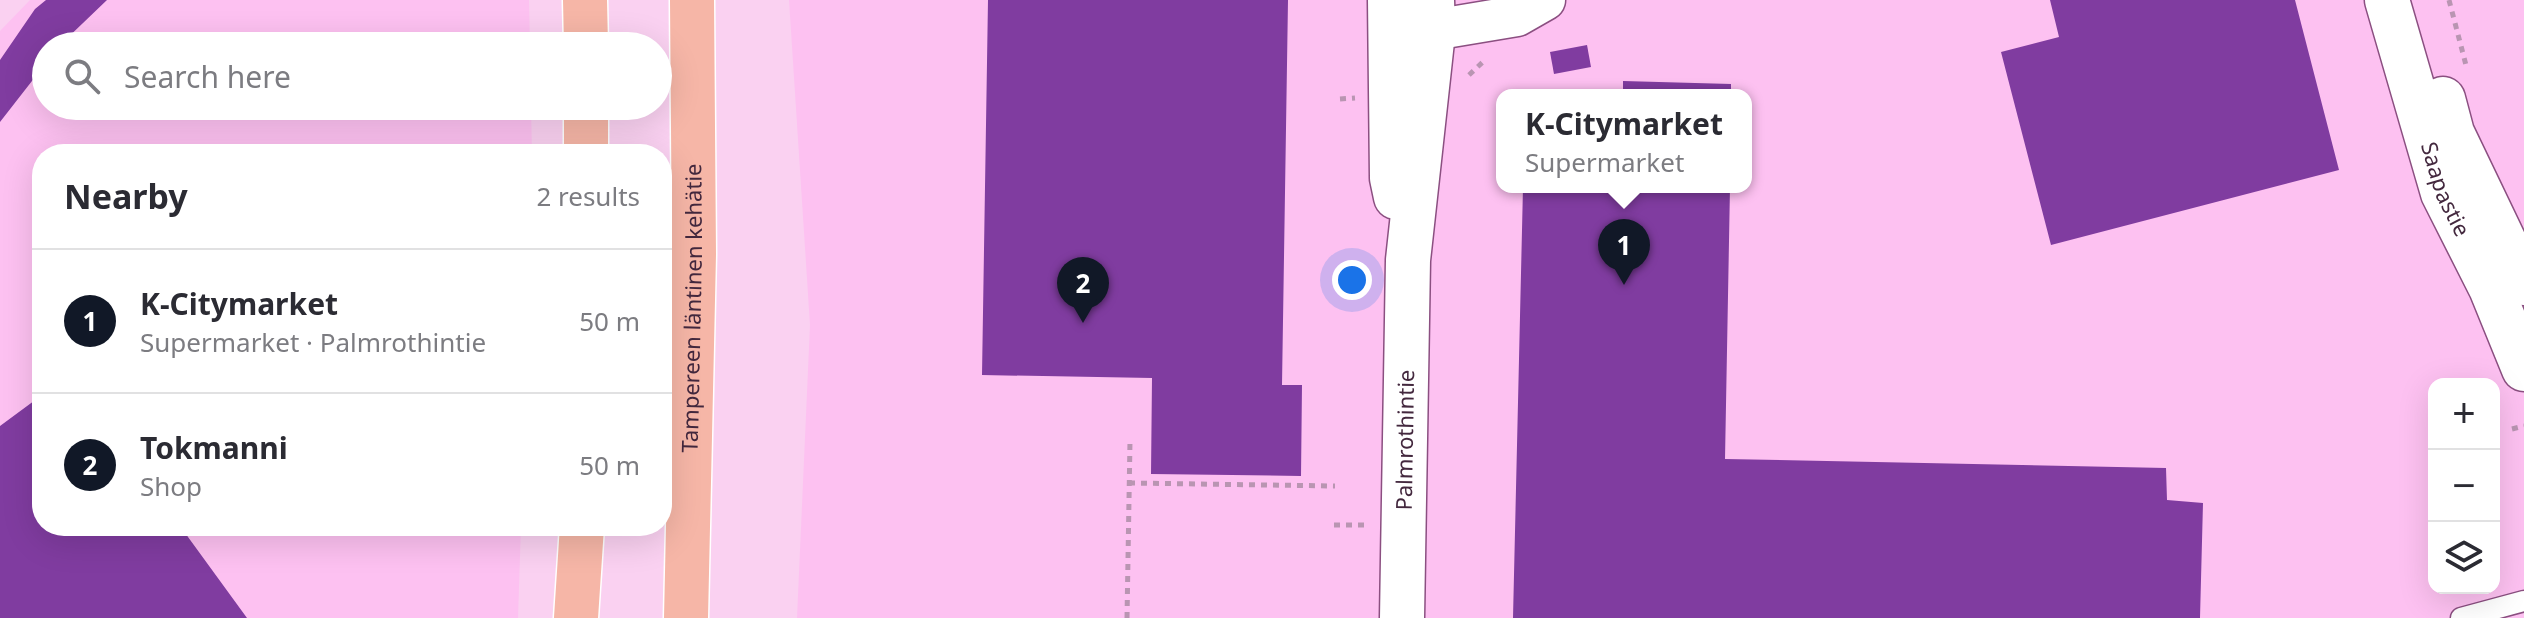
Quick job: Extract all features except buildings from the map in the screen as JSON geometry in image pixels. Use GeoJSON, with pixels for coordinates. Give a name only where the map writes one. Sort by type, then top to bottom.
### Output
{"type":"FeatureCollection","features":[{"type":"Feature","properties":{"kind":"highway"},"geometry":{"type":"LineString","coordinates":[[585,0],[586,32]]}},
{"type":"Feature","properties":{"kind":"highway","name":"Tampereen läntinen kehätie"},"geometry":{"type":"LineString","coordinates":[[686,618],[694,254],[692,0]]}},
{"type":"Feature","properties":{"kind":"highway"},"geometry":{"type":"LineString","coordinates":[[586,120],[586,144]]}},
{"type":"Feature","properties":{"kind":"highway"},"geometry":{"type":"LineString","coordinates":[[576,618],[581,536]]}},
{"type":"Feature","properties":{"kind":"main road","name":"Saapastie"},"geometry":{"type":"LineString","coordinates":[[2387,0],[2443,193],[2491,288],[2524,369]]}},
{"type":"Feature","properties":{"kind":"main road","name":"Saapastie"},"geometry":{"type":"LineString","coordinates":[[2417,0],[2452,133],[2524,283]]}},
{"type":"Feature","properties":{"kind":"main road","name":"Palmrothintie"},"geometry":{"type":"LineString","coordinates":[[1402,618],[1408,260],[1392,178],[1411,17]]}},
{"type":"Feature","properties":{"kind":"street"},"geometry":{"type":"LineString","coordinates":[[1411,17],[1531,8]]}},
{"type":"Feature","properties":{"kind":"lane"},"geometry":{"type":"LineString","coordinates":[[2461,618],[2524,601]]}},
{"type":"Feature","properties":{"kind":"path"},"geometry":{"type":"LineString","coordinates":[[1462,85],[1480,63],[1519,41],[1531,8]]}},
{"type":"Feature","properties":{"kind":"path"},"geometry":{"type":"LineString","coordinates":[[2512,429],[2524,426]]}},
{"type":"Feature","properties":{"kind":"path"},"geometry":{"type":"LineString","coordinates":[[1127,618],[1130,441]]}},
{"type":"Feature","properties":{"kind":"path"},"geometry":{"type":"LineString","coordinates":[[1129,483],[1335,486]]}},
{"type":"Feature","properties":{"kind":"shaded area"},"geometry":{"type":"Polygon","coordinates":[[[30,0],[529,0],[530,32],[32,32],[32,120],[531,120],[532,144],[32,144],[32,536],[521,536],[518,618],[0,618],[0,31],[30,0]]]}},
{"type":"Feature","properties":{"kind":"shaded area"},"geometry":{"type":"Polygon","coordinates":[[[789,0],[2524,0],[2524,618],[797,618],[810,325],[789,0]]]}},
{"type":"Feature","properties":{"kind":"place","name":"K-Citymarket"},"geometry":{"type":"Point","coordinates":[1624,285]}},
{"type":"Feature","properties":{"kind":"place","name":"Tokmanni"},"geometry":{"type":"Point","coordinates":[1083,323]}}]}
